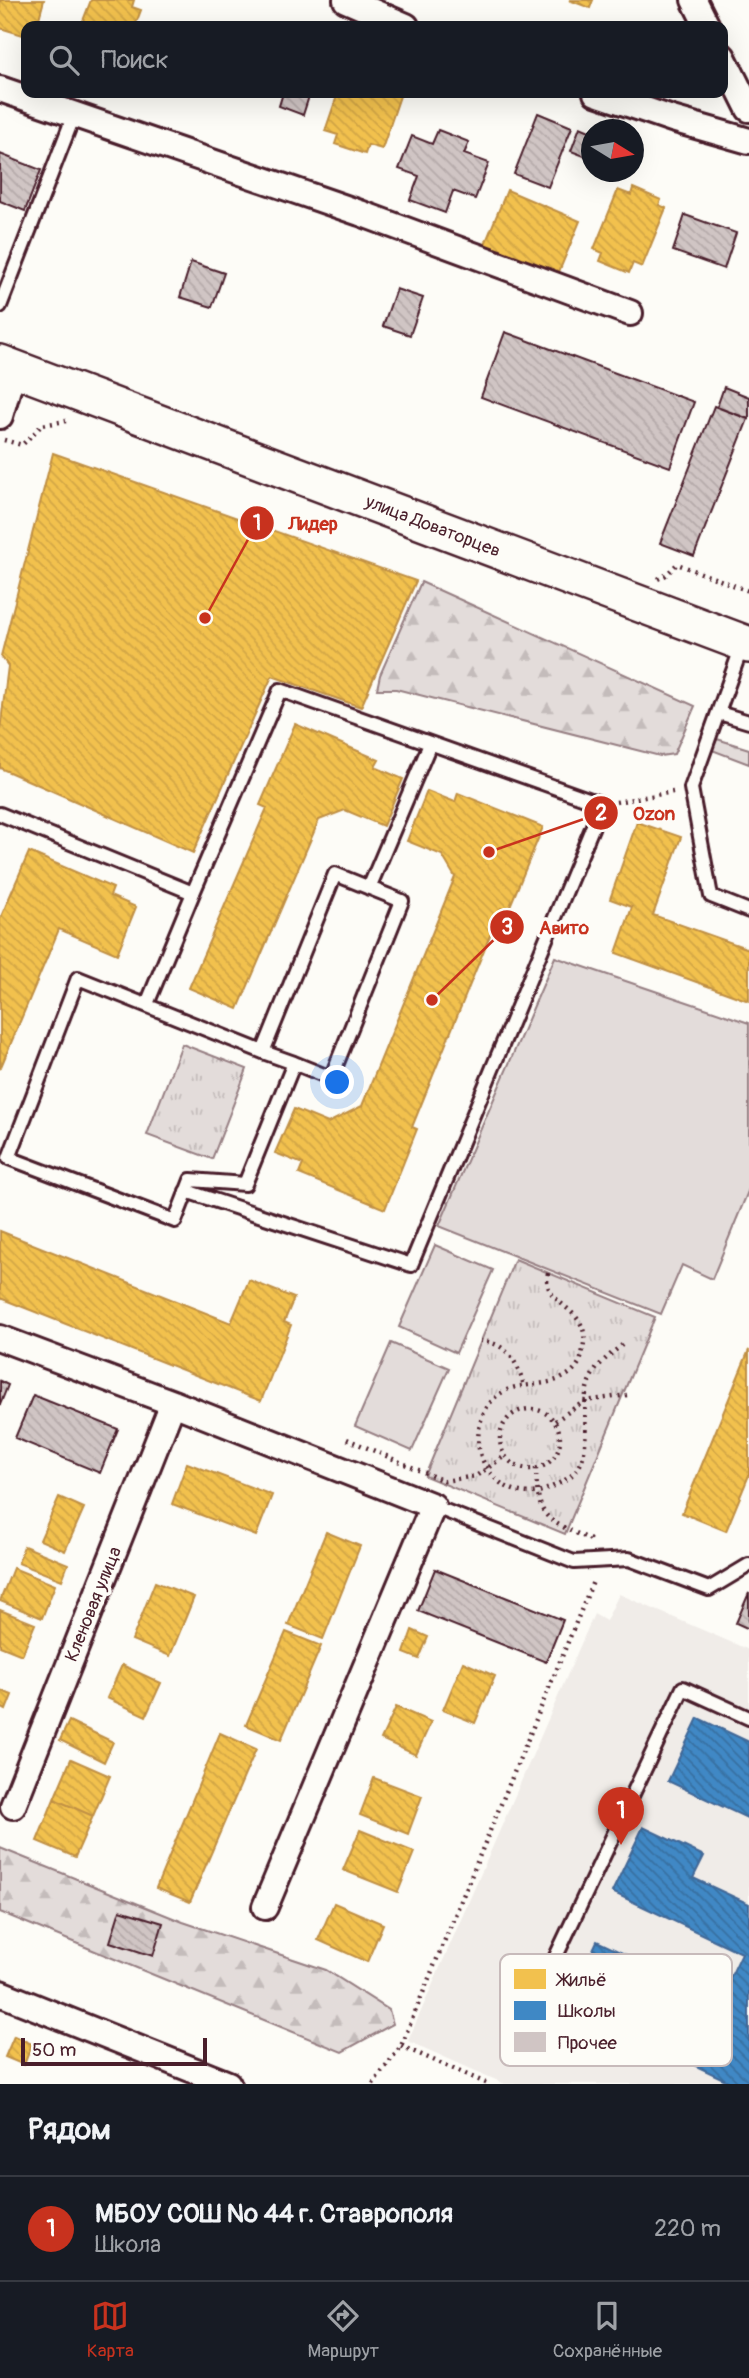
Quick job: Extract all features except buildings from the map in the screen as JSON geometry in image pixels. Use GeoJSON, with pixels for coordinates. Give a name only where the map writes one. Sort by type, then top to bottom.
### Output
{"type":"FeatureCollection","features":[{"type":"Feature","properties":{"kind":"main road","name":"улица Доваторцев"},"geometry":{"type":"LineString","coordinates":[[7,366],[746,644]]}},
{"type":"Feature","properties":{"kind":"street"},"geometry":{"type":"LineString","coordinates":[[346,0],[394,21]]}},
{"type":"Feature","properties":{"kind":"street"},"geometry":{"type":"LineString","coordinates":[[694,0],[704,21]]}},
{"type":"Feature","properties":{"kind":"street"},"geometry":{"type":"LineString","coordinates":[[728,67],[749,109]]}},
{"type":"Feature","properties":{"kind":"street"},"geometry":{"type":"LineString","coordinates":[[0,89],[21,96]]}},
{"type":"Feature","properties":{"kind":"street"},"geometry":{"type":"LineString","coordinates":[[26,98],[360,213],[630,313]]}},
{"type":"Feature","properties":{"kind":"street"},"geometry":{"type":"LineString","coordinates":[[611,98],[749,141]]}},
{"type":"Feature","properties":{"kind":"street"},"geometry":{"type":"LineString","coordinates":[[0,416],[7,366]]}},
{"type":"Feature","properties":{"kind":"street"},"geometry":{"type":"LineString","coordinates":[[0,1338],[433,1506],[265,1907]]}},
{"type":"Feature","properties":{"kind":"street","name":"Кленовая улица"},"geometry":{"type":"LineString","coordinates":[[13,1806],[173,1403]]}},
{"type":"Feature","properties":{"kind":"street"},"geometry":{"type":"LineString","coordinates":[[0,1993],[179,2075],[228,2084]]}},
{"type":"Feature","properties":{"kind":"lane"},"geometry":{"type":"LineString","coordinates":[[0,306],[74,115]]}},
{"type":"Feature","properties":{"kind":"lane"},"geometry":{"type":"LineString","coordinates":[[746,644],[691,788],[712,896],[749,911]]}},
{"type":"Feature","properties":{"kind":"lane"},"geometry":{"type":"LineString","coordinates":[[147,1004],[280,690],[601,804],[411,1265],[186,1191]]}},
{"type":"Feature","properties":{"kind":"lane"},"geometry":{"type":"LineString","coordinates":[[719,713],[749,722]]}},
{"type":"Feature","properties":{"kind":"lane"},"geometry":{"type":"LineString","coordinates":[[369,888],[430,744]]}},
{"type":"Feature","properties":{"kind":"lane"},"geometry":{"type":"LineString","coordinates":[[0,814],[193,893]]}},
{"type":"Feature","properties":{"kind":"lane"},"geometry":{"type":"LineString","coordinates":[[263,1052],[335,874],[402,901],[331,1078],[294,1063],[263,1052],[147,1004],[78,978],[9,1158],[175,1222],[191,1180],[245,1184],[294,1063]]}},
{"type":"Feature","properties":{"kind":"lane"},"geometry":{"type":"LineString","coordinates":[[433,1506],[574,1562],[629,1559],[709,1589],[749,1565]]}},
{"type":"Feature","properties":{"kind":"lane"},"geometry":{"type":"LineString","coordinates":[[557,1954],[683,1688],[749,1718]]}},
{"type":"Feature","properties":{"kind":"path"},"geometry":{"type":"LineString","coordinates":[[601,804],[691,788]]}},
{"type":"Feature","properties":{"kind":"path"},"geometry":{"type":"LineString","coordinates":[[548,1273],[548,1290],[580,1319],[585,1337],[579,1364],[565,1376],[553,1381],[513,1387],[485,1408],[477,1436],[481,1457],[487,1468],[510,1490],[537,1494],[573,1475],[579,1467],[584,1447],[588,1384],[601,1363],[622,1345]]}},
{"type":"Feature","properties":{"kind":"path"},"geometry":{"type":"LineString","coordinates":[[481,1341],[491,1341],[512,1355],[519,1367],[524,1386]]}},
{"type":"Feature","properties":{"kind":"path"},"geometry":{"type":"LineString","coordinates":[[555,1421],[585,1401],[627,1395]]}},
{"type":"Feature","properties":{"kind":"path"},"geometry":{"type":"LineString","coordinates":[[528,1408],[538,1409],[555,1421],[560,1441],[551,1460],[536,1468],[522,1468],[505,1456],[500,1436],[509,1417],[528,1408]]}},
{"type":"Feature","properties":{"kind":"path"},"geometry":{"type":"LineString","coordinates":[[348,1439],[444,1481],[476,1476],[505,1456]]}},
{"type":"Feature","properties":{"kind":"path"},"geometry":{"type":"LineString","coordinates":[[373,2084],[401,2046],[602,1560],[589,1539],[548,1520],[537,1494],[536,1468]]}},
{"type":"Feature","properties":{"kind":"path"},"geometry":{"type":"LineString","coordinates":[[401,2046],[488,2084]]}},
{"type":"Feature","properties":{"kind":"shaded area"},"geometry":{"type":"Polygon","coordinates":[[[619,1594],[749,1650],[749,2084],[505,2084],[408,2041],[594,1614],[606,1621],[619,1594]]]}},
{"type":"Feature","properties":{"kind":"green space"},"geometry":{"type":"Polygon","coordinates":[[[421,582],[695,706],[674,754],[660,756],[396,689],[377,689],[380,675],[421,582]]]}},
{"type":"Feature","properties":{"kind":"green space"},"geometry":{"type":"Polygon","coordinates":[[[717,739],[749,749],[749,764],[712,750],[717,739]]]}},
{"type":"Feature","properties":{"kind":"green space"},"geometry":{"type":"Polygon","coordinates":[[[555,957],[749,1023],[749,1189],[712,1279],[682,1265],[661,1314],[439,1226],[555,957]]]}},
{"type":"Feature","properties":{"kind":"green space"},"geometry":{"type":"Polygon","coordinates":[[[182,1044],[247,1069],[212,1159],[147,1135],[182,1044]]]}},
{"type":"Feature","properties":{"kind":"green space"},"geometry":{"type":"Polygon","coordinates":[[[435,1245],[493,1270],[456,1353],[399,1327],[435,1245]]]}},
{"type":"Feature","properties":{"kind":"green space"},"geometry":{"type":"Polygon","coordinates":[[[515,1259],[655,1317],[565,1534],[425,1476],[515,1259]]]}},
{"type":"Feature","properties":{"kind":"green space"},"geometry":{"type":"Polygon","coordinates":[[[391,1343],[449,1368],[412,1451],[355,1426],[391,1343]]]}},
{"type":"Feature","properties":{"kind":"green space"},"geometry":{"type":"Polygon","coordinates":[[[0,1848],[183,1922],[326,1970],[389,2010],[393,2024],[342,2052],[0,1912],[0,1848]]]}},
{"type":"Feature","properties":{"kind":"place","name":"Лидер"},"geometry":{"type":"Point","coordinates":[205,618]}},
{"type":"Feature","properties":{"kind":"place","name":"Ozon"},"geometry":{"type":"Point","coordinates":[489,852]}},
{"type":"Feature","properties":{"kind":"place","name":"Авито"},"geometry":{"type":"Point","coordinates":[432,1000]}},
{"type":"Feature","properties":{"kind":"place","name":"МБОУ СОШ № 44 г. Ставрополя"},"geometry":{"type":"Point","coordinates":[621,1845]}}]}
